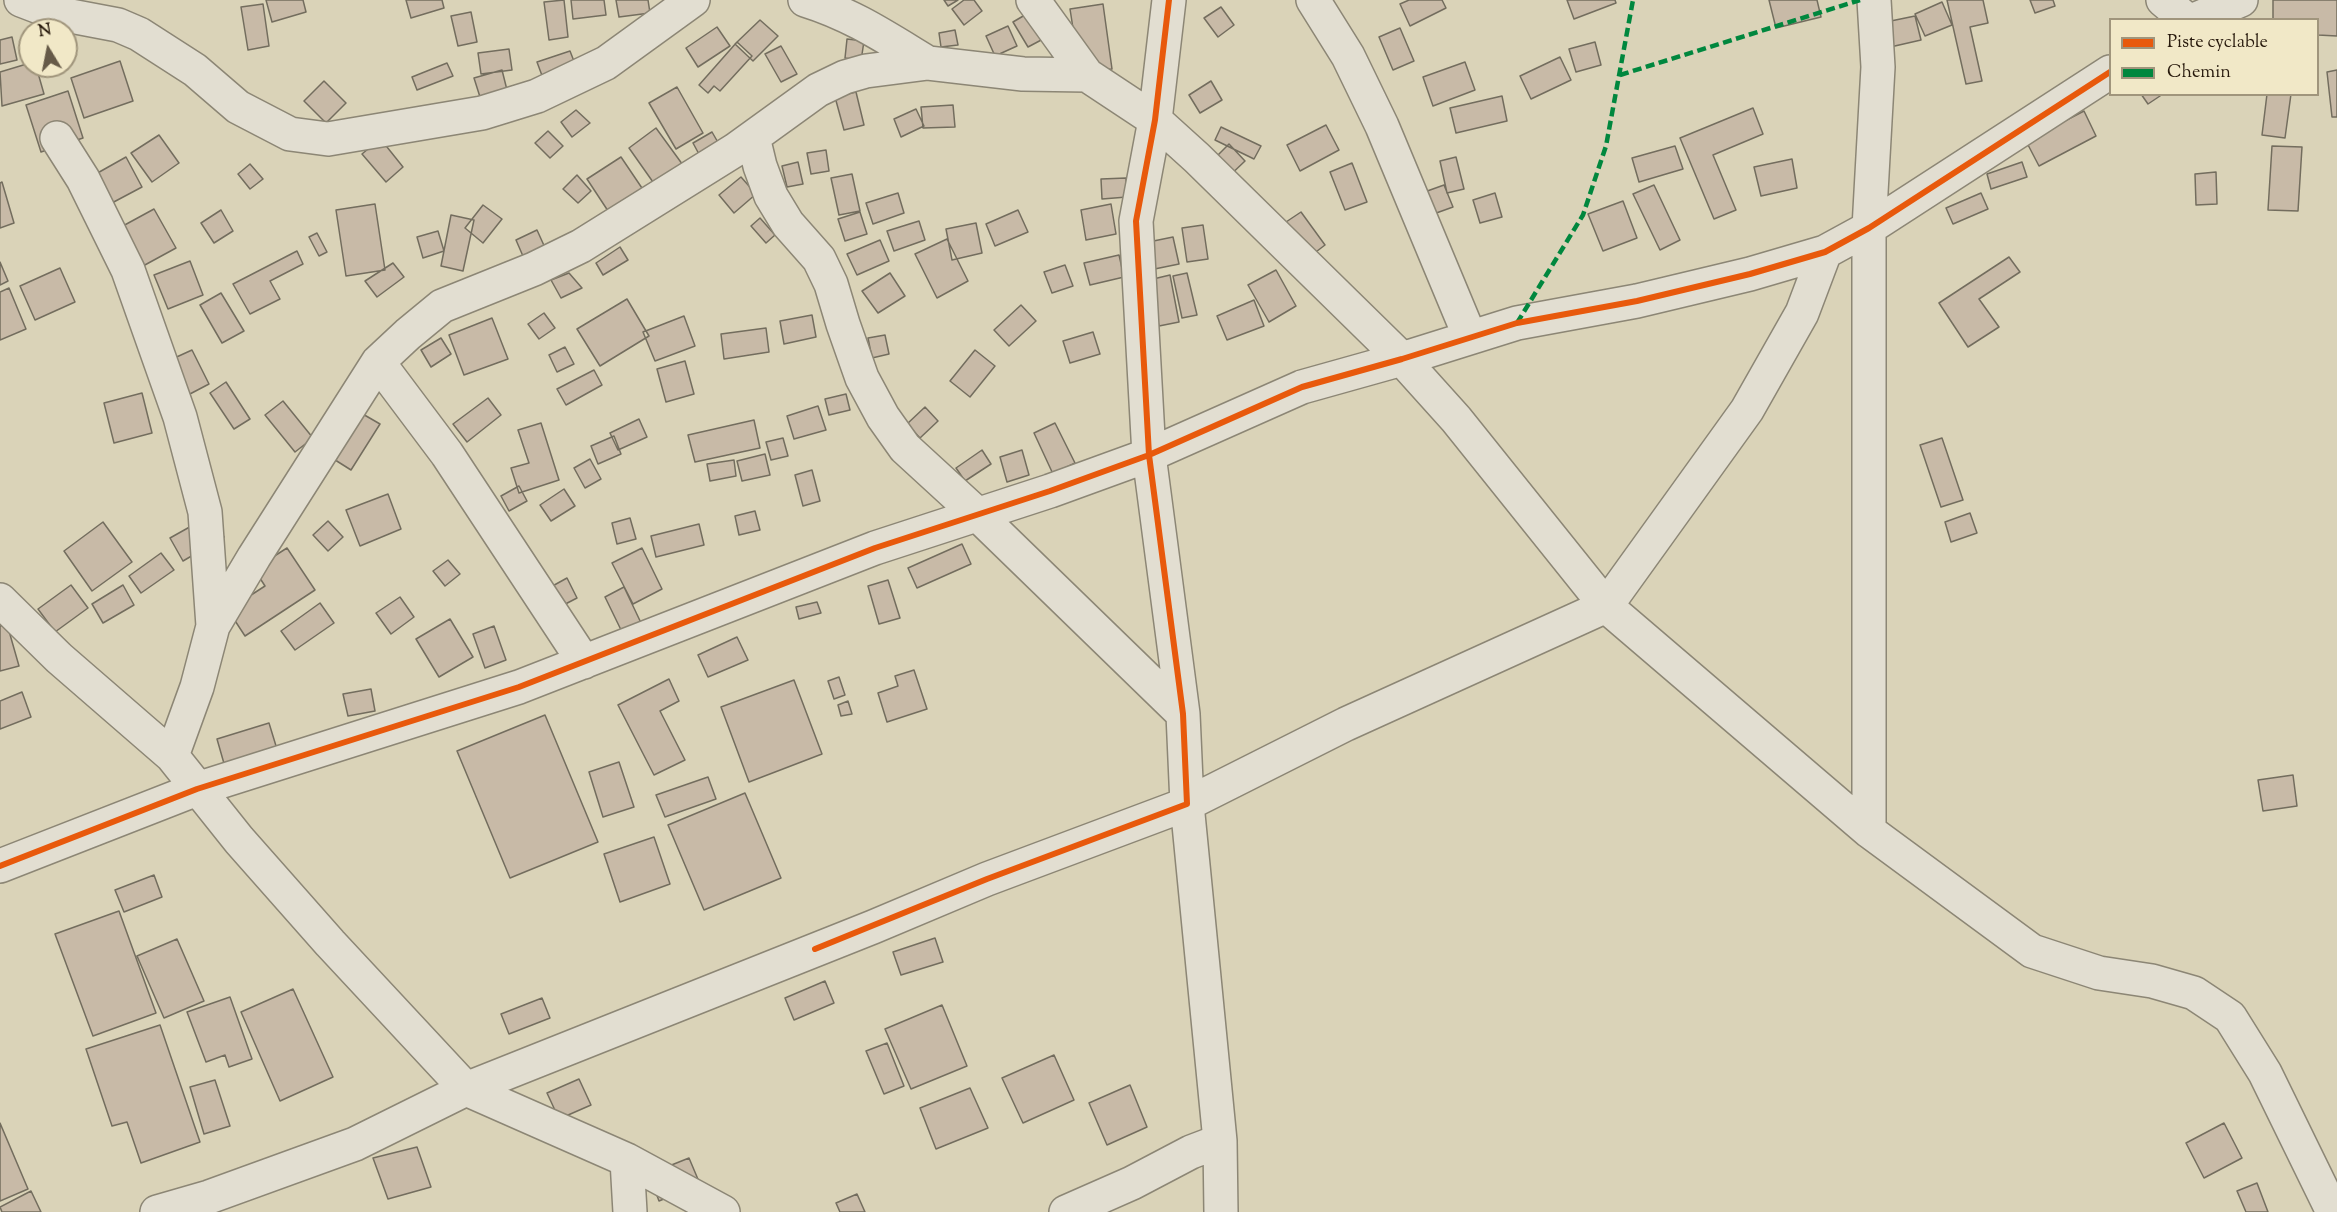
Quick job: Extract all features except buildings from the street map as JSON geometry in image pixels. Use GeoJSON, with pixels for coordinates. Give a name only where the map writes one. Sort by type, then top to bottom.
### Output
{"type":"FeatureCollection","features":[{"type":"Feature","properties":{"kind":"street"},"geometry":{"type":"LineString","coordinates":[[21,0],[55,13],[118,25],[138,34],[195,70],[238,107],[290,134],[328,139],[482,113],[537,96],[606,63],[693,0]]}},
{"type":"Feature","properties":{"kind":"street"},"geometry":{"type":"LineString","coordinates":[[805,0],[836,9],[928,63]]}},
{"type":"Feature","properties":{"kind":"street"},"geometry":{"type":"LineString","coordinates":[[1033,0],[1087,75],[1155,120],[1197,158],[1402,359],[1456,419],[1606,606],[1869,831],[2032,951],[2099,973],[2152,981],[2194,993],[2230,1017],[2265,1073],[2333,1212]]}},
{"type":"Feature","properties":{"kind":"street"},"geometry":{"type":"LineString","coordinates":[[1169,0],[1155,120],[1136,221],[1149,455],[1183,714],[1187,804],[1220,1141],[1221,1212]]}},
{"type":"Feature","properties":{"kind":"street"},"geometry":{"type":"LineString","coordinates":[[1312,0],[1348,56],[1382,126],[1470,337]]}},
{"type":"Feature","properties":{"kind":"street"},"geometry":{"type":"LineString","coordinates":[[1869,831],[1869,228],[1878,67],[1874,0]]}},
{"type":"Feature","properties":{"kind":"street"},"geometry":{"type":"LineString","coordinates":[[2163,0],[2185,18]]}},
{"type":"Feature","properties":{"kind":"street"},"geometry":{"type":"LineString","coordinates":[[2199,18],[2241,0]]}},
{"type":"Feature","properties":{"kind":"street"},"geometry":{"type":"LineString","coordinates":[[171,756],[197,687],[213,626],[378,362],[442,306],[534,269],[581,246],[753,137],[818,90],[845,76],[928,63],[1023,74],[1087,75]]}},
{"type":"Feature","properties":{"kind":"street"},"geometry":{"type":"LineString","coordinates":[[0,866],[197,789],[519,687],[875,548],[1149,455],[1302,387],[1402,359],[1517,322],[1637,301],[1750,274],[1825,252],[1869,228],[2109,73]]}},
{"type":"Feature","properties":{"kind":"street"},"geometry":{"type":"LineString","coordinates":[[753,137],[771,196],[788,224],[819,259],[831,284],[862,378],[883,417],[905,448],[977,514],[1183,714]]}},
{"type":"Feature","properties":{"kind":"street"},"geometry":{"type":"LineString","coordinates":[[57,138],[83,179],[128,270],[180,417],[205,512],[213,626]]}},
{"type":"Feature","properties":{"kind":"street"},"geometry":{"type":"LineString","coordinates":[[157,1212],[209,1197],[355,1144],[466,1089],[873,927],[987,879],[1187,804],[1346,724],[1606,606],[1747,410],[1802,313],[1825,252]]}},
{"type":"Feature","properties":{"kind":"street"},"geometry":{"type":"LineString","coordinates":[[378,362],[447,454],[584,662]]}},
{"type":"Feature","properties":{"kind":"street"},"geometry":{"type":"LineString","coordinates":[[0,600],[59,658],[171,756],[239,840],[330,943],[466,1089],[627,1160],[723,1212]]}},
{"type":"Feature","properties":{"kind":"street"},"geometry":{"type":"LineString","coordinates":[[1066,1212],[1132,1183],[1191,1152],[1220,1141]]}},
{"type":"Feature","properties":{"kind":"street"},"geometry":{"type":"LineString","coordinates":[[627,1160],[630,1212]]}},
{"type":"Feature","properties":{"kind":"marked path"},"geometry":{"type":"LineString","coordinates":[[1517,323],[1583,215],[1606,146],[1633,0]]}},
{"type":"Feature","properties":{"kind":"marked path"},"geometry":{"type":"LineString","coordinates":[[1620,75],[1860,0]]}},
{"type":"Feature","properties":{"kind":"cycle path"},"geometry":{"type":"LineString","coordinates":[[815,949],[987,879],[1187,804],[1183,714],[1149,455],[1136,221],[1155,120],[1169,0]]}},
{"type":"Feature","properties":{"kind":"cycle path"},"geometry":{"type":"LineString","coordinates":[[0,866],[197,789],[519,687],[875,548],[1050,491],[1149,455],[1302,387],[1517,323],[1637,301],[1750,274],[1825,252],[1869,228],[2109,73]]}}]}
